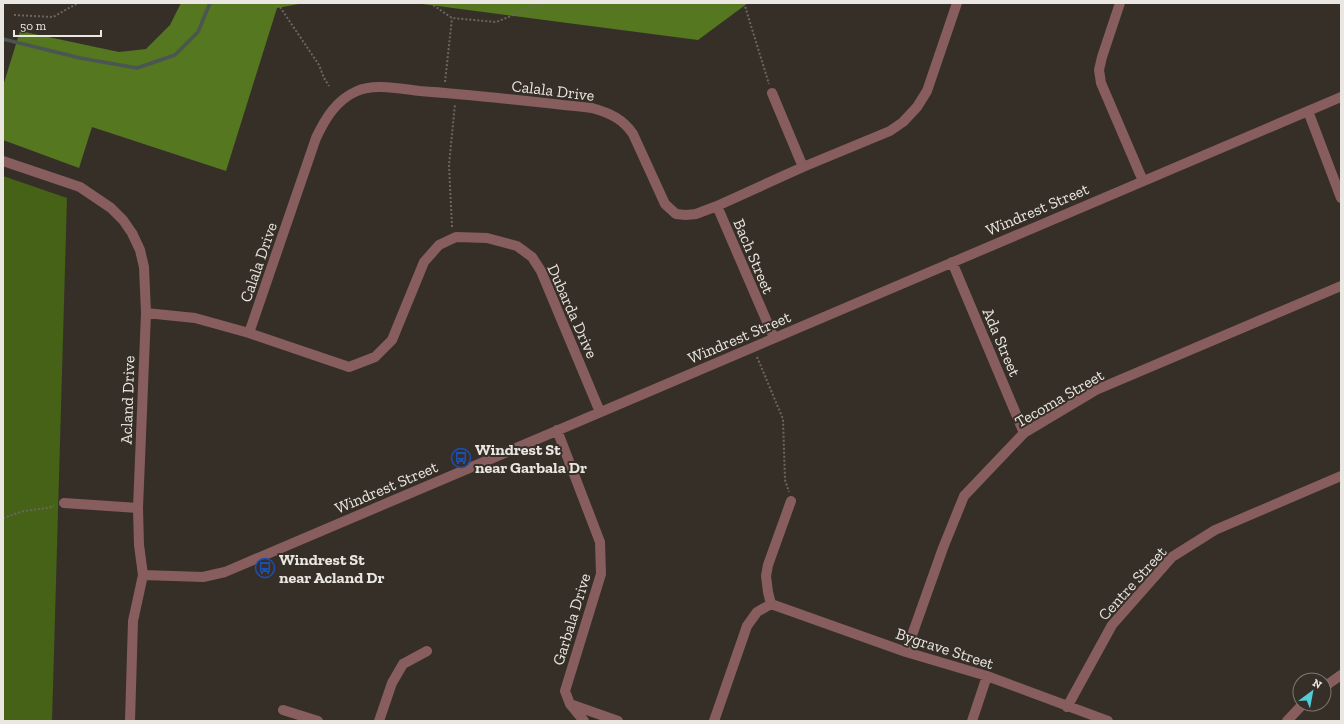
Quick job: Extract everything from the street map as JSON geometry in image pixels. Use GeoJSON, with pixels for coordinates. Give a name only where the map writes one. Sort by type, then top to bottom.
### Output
{"type":"FeatureCollection","features":[{"type":"Feature","properties":{"kind":"street","name":"Calala Drive"},"geometry":{"type":"LineString","coordinates":[[249,333],[316,138],[326,117],[341,101],[357,90],[373,87],[456,94],[592,108],[605,112],[618,118],[627,125],[633,134],[665,204],[676,214],[696,214],[890,131],[904,122],[917,108],[928,90],[957,3]]}},
{"type":"Feature","properties":{"kind":"street"},"geometry":{"type":"LineString","coordinates":[[1120,3],[1102,56],[1099,70],[1101,83],[1143,181]]}},
{"type":"Feature","properties":{"kind":"street"},"geometry":{"type":"LineString","coordinates":[[772,93],[803,167]]}},
{"type":"Feature","properties":{"kind":"street","name":"Windrest Street"},"geometry":{"type":"LineString","coordinates":[[143,575],[203,577],[225,572],[1341,97]]}},
{"type":"Feature","properties":{"kind":"street"},"geometry":{"type":"LineString","coordinates":[[1308,111],[1341,198]]}},
{"type":"Feature","properties":{"kind":"street","name":"Acland Drive"},"geometry":{"type":"LineString","coordinates":[[3,161],[80,187],[111,208],[123,220],[132,233],[140,250],[144,267],[146,312],[138,508],[139,545],[143,575],[133,621],[130,721]]}},
{"type":"Feature","properties":{"kind":"street","name":"Bach Street"},"geometry":{"type":"LineString","coordinates":[[717,206],[774,338]]}},
{"type":"Feature","properties":{"kind":"street","name":"Dubarda Drive"},"geometry":{"type":"LineString","coordinates":[[146,312],[195,318],[249,333],[349,367],[375,357],[392,340],[424,262],[439,245],[456,238],[487,238],[517,246],[532,257],[541,272],[600,412]]}},
{"type":"Feature","properties":{"kind":"street","name":"Ada Street"},"geometry":{"type":"LineString","coordinates":[[952,262],[1024,433]]}},
{"type":"Feature","properties":{"kind":"street","name":"Tecoma Street"},"geometry":{"type":"LineString","coordinates":[[906,652],[943,548],[964,496],[1024,433],[1096,390],[1341,286]]}},
{"type":"Feature","properties":{"kind":"street","name":"Garbala Drive"},"geometry":{"type":"LineString","coordinates":[[557,430],[600,542],[601,574],[565,691],[570,704],[584,721]]}},
{"type":"Feature","properties":{"kind":"street","name":"Centre Street"},"geometry":{"type":"LineString","coordinates":[[1067,707],[1112,625],[1172,557],[1214,530],[1341,476]]}},
{"type":"Feature","properties":{"kind":"street"},"geometry":{"type":"LineString","coordinates":[[714,721],[747,626],[756,612],[772,604],[766,576],[768,565],[791,501]]}},
{"type":"Feature","properties":{"kind":"street"},"geometry":{"type":"LineString","coordinates":[[64,503],[138,508]]}},
{"type":"Feature","properties":{"kind":"street","name":"Bygrave Street"},"geometry":{"type":"LineString","coordinates":[[772,604],[906,652],[987,676],[1108,721]]}},
{"type":"Feature","properties":{"kind":"street"},"geometry":{"type":"LineString","coordinates":[[380,721],[392,683],[403,664],[427,651]]}},
{"type":"Feature","properties":{"kind":"street"},"geometry":{"type":"LineString","coordinates":[[1332,681],[1341,675]]}},
{"type":"Feature","properties":{"kind":"street"},"geometry":{"type":"LineString","coordinates":[[972,721],[987,676]]}},
{"type":"Feature","properties":{"kind":"street"},"geometry":{"type":"LineString","coordinates":[[570,704],[618,721]]}},
{"type":"Feature","properties":{"kind":"street"},"geometry":{"type":"LineString","coordinates":[[283,710],[318,721]]}},
{"type":"Feature","properties":{"kind":"street"},"geometry":{"type":"LineString","coordinates":[[1287,721],[1295,712]]}},
{"type":"Feature","properties":{"kind":"path"},"geometry":{"type":"LineString","coordinates":[[14,15],[53,17],[78,3]]}},
{"type":"Feature","properties":{"kind":"path"},"geometry":{"type":"LineString","coordinates":[[430,3],[452,18],[496,22],[543,3]]}},
{"type":"Feature","properties":{"kind":"path"},"geometry":{"type":"LineString","coordinates":[[744,3],[772,93]]}},
{"type":"Feature","properties":{"kind":"path"},"geometry":{"type":"LineString","coordinates":[[280,7],[329,86]]}},
{"type":"Feature","properties":{"kind":"path"},"geometry":{"type":"LineString","coordinates":[[452,18],[444,83],[456,84],[449,165],[452,228]]}},
{"type":"Feature","properties":{"kind":"path"},"geometry":{"type":"LineString","coordinates":[[757,357],[783,419],[785,480],[791,501]]}},
{"type":"Feature","properties":{"kind":"path"},"geometry":{"type":"LineString","coordinates":[[3,518],[24,511],[48,508],[64,503]]}},
{"type":"Feature","properties":{"kind":"green space"},"geometry":{"type":"Polygon","coordinates":[[[181,3],[304,3],[277,8],[226,171],[92,127],[79,168],[3,140],[3,86],[20,31],[119,52],[146,49],[170,25],[181,3]]]}},
{"type":"Feature","properties":{"kind":"green space"},"geometry":{"type":"Polygon","coordinates":[[[415,3],[748,3],[698,40],[415,3]]]}},
{"type":"Feature","properties":{"kind":"green space"},"geometry":{"type":"Polygon","coordinates":[[[3,176],[67,198],[52,721],[3,721],[3,176]]]}},
{"type":"Feature","properties":{"kind":"waterway"},"geometry":{"type":"LineString","coordinates":[[3,39],[80,58],[137,68],[175,55],[198,32],[210,3]]}},
{"type":"Feature","properties":{"kind":"place","name":"Windrest St near Garbala Dr"},"geometry":{"type":"Point","coordinates":[461,458]}},
{"type":"Feature","properties":{"kind":"place","name":"Windrest St near Acland Dr"},"geometry":{"type":"Point","coordinates":[265,568]}}]}
